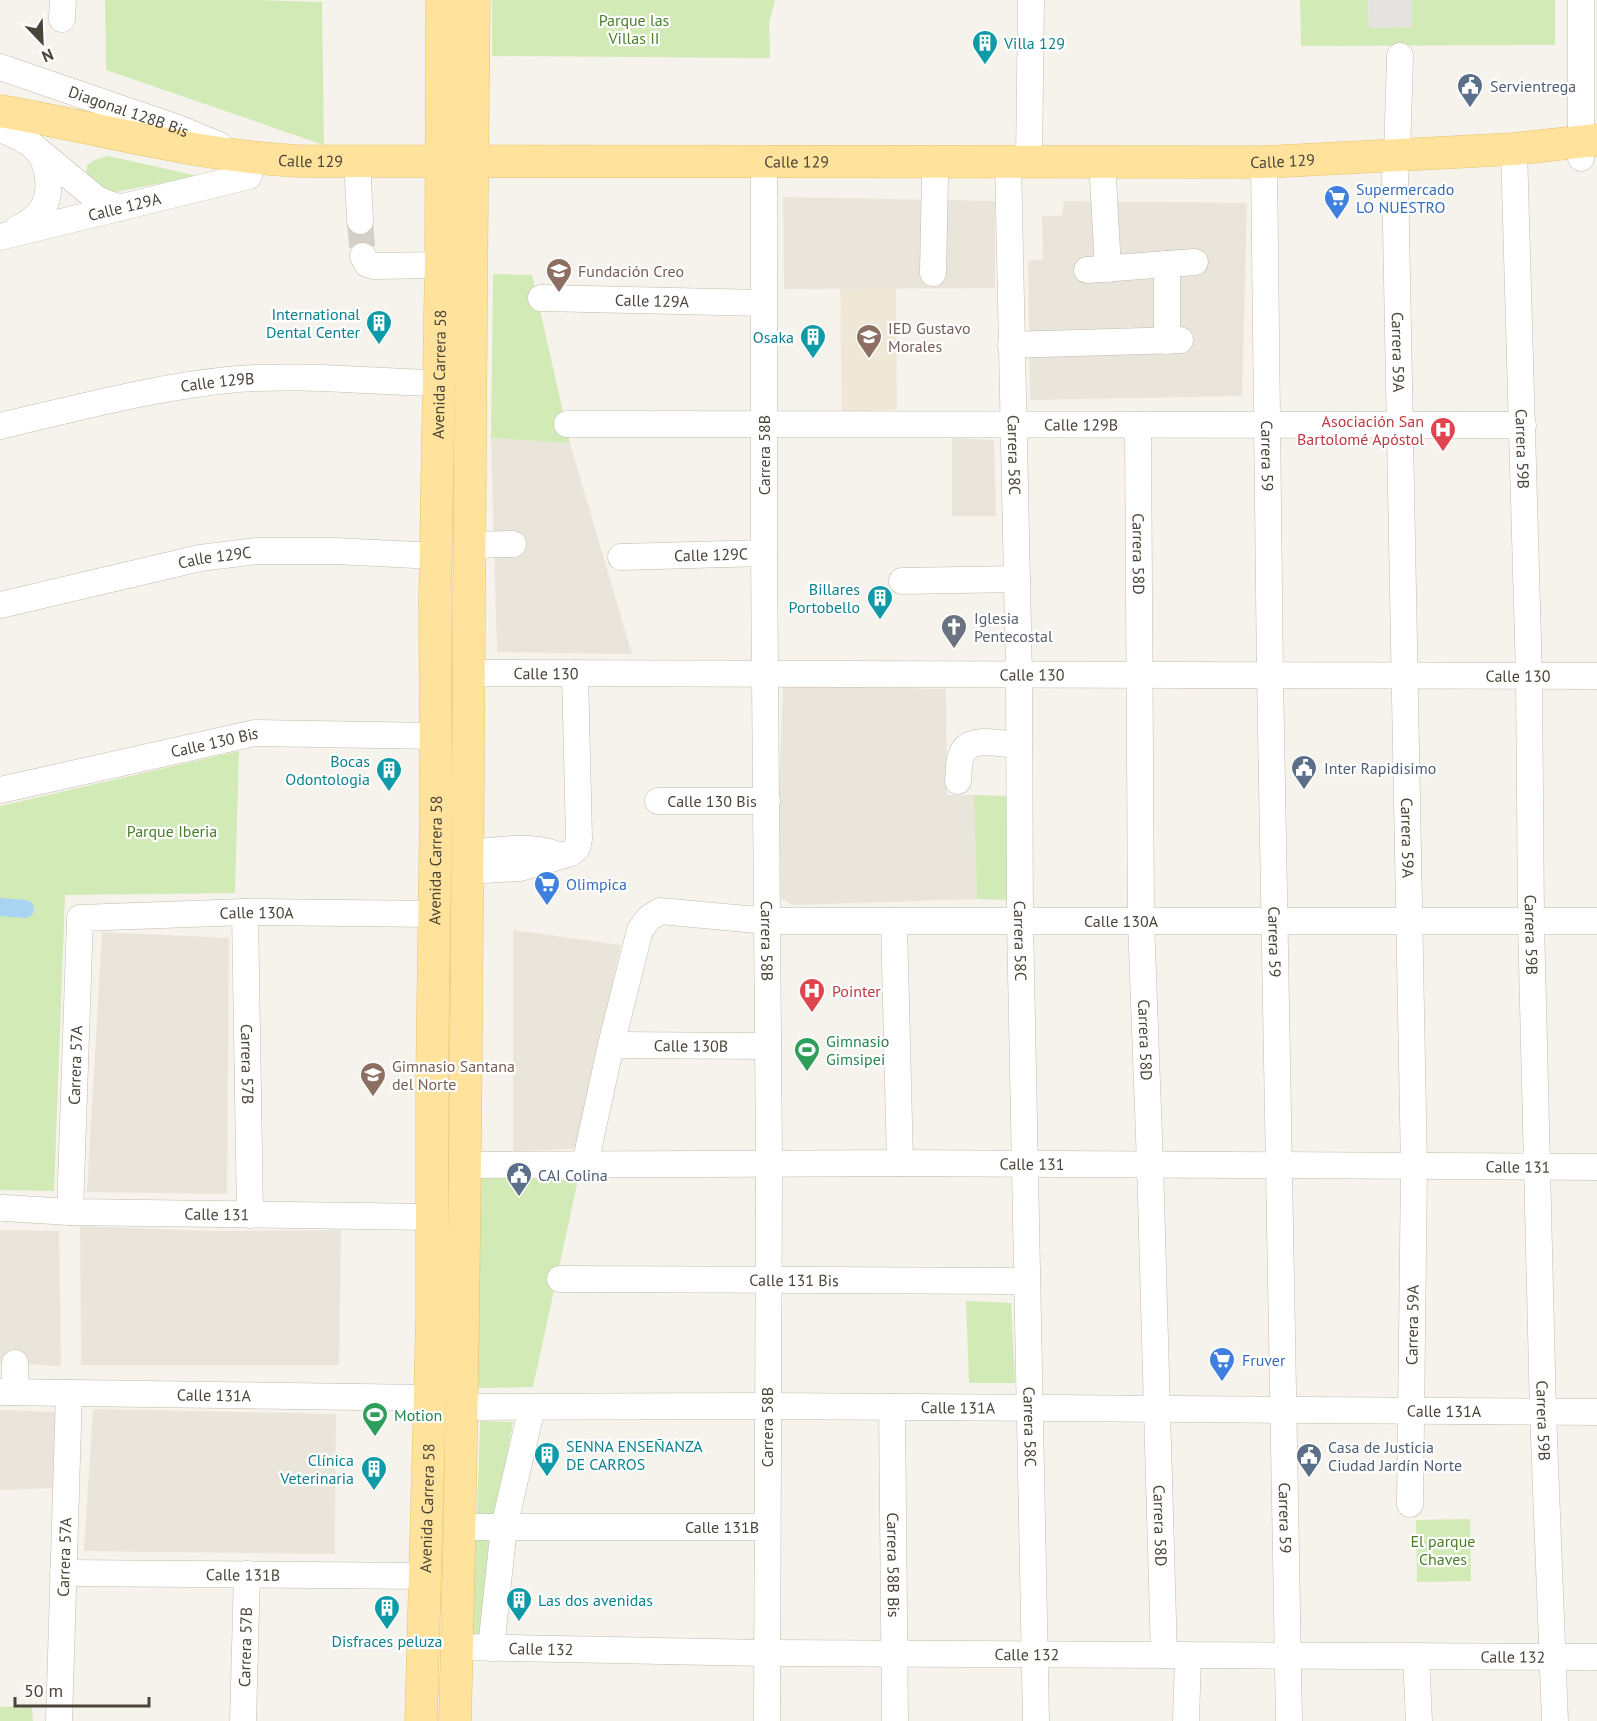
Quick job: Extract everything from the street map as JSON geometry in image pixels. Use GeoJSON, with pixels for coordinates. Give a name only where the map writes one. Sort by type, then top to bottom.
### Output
{"type":"FeatureCollection","features":[{"type":"Feature","properties":{"kind":"main road","name":"Avenida Carrera 58"},"geometry":{"type":"LineString","coordinates":[[442,0],[457,171],[469,545],[466,1165],[461,1527],[455,1721]]}},
{"type":"Feature","properties":{"kind":"main road","name":"Avenida Carrera 58"},"geometry":{"type":"LineString","coordinates":[[421,1721],[432,1217],[436,556],[441,265],[457,171],[474,0]]}},
{"type":"Feature","properties":{"kind":"main road","name":"Calle 129"},"geometry":{"type":"LineString","coordinates":[[0,111],[192,150],[252,167],[298,161],[457,171]]}},
{"type":"Feature","properties":{"kind":"main road","name":"Calle 129"},"geometry":{"type":"LineString","coordinates":[[0,128],[252,167],[358,178],[457,171],[1015,167],[1264,170]]}},
{"type":"Feature","properties":{"kind":"main road","name":"Calle 129"},"geometry":{"type":"LineString","coordinates":[[764,169],[935,179],[1015,167],[1103,178],[1514,158],[1589,149]]}},
{"type":"Feature","properties":{"kind":"street","name":"Carrera 58C"},"geometry":{"type":"LineString","coordinates":[[1031,0],[1015,167],[1011,345],[1019,675],[1020,921],[1036,1721]]}},
{"type":"Feature","properties":{"kind":"street"},"geometry":{"type":"LineString","coordinates":[[1581,0],[1589,149]]}},
{"type":"Feature","properties":{"kind":"street","name":"Carrera 59A"},"geometry":{"type":"LineString","coordinates":[[1400,56],[1396,165],[1414,1167],[1410,1504]]}},
{"type":"Feature","properties":{"kind":"street","name":"Diagonal 128B Bis"},"geometry":{"type":"LineString","coordinates":[[0,67],[178,128],[252,167]]}},
{"type":"Feature","properties":{"kind":"street","name":"Calle 129"},"geometry":{"type":"LineString","coordinates":[[0,128],[37,150]]}},
{"type":"Feature","properties":{"kind":"street"},"geometry":{"type":"LineString","coordinates":[[37,150],[97,200],[120,208]]}},
{"type":"Feature","properties":{"kind":"street"},"geometry":{"type":"LineString","coordinates":[[3,236],[26,224],[40,213],[45,203],[48,189],[47,174],[37,150]]}},
{"type":"Feature","properties":{"kind":"street","name":"Carrera 59B"},"geometry":{"type":"LineString","coordinates":[[1514,158],[1529,676],[1531,921],[1543,1412],[1555,1721]]}},
{"type":"Feature","properties":{"kind":"street","name":"Calle 129A"},"geometry":{"type":"LineString","coordinates":[[3,236],[120,208],[252,167]]}},
{"type":"Feature","properties":{"kind":"street","name":"Carrera 58B"},"geometry":{"type":"LineString","coordinates":[[764,169],[764,554],[769,1163],[767,1721]]}},
{"type":"Feature","properties":{"kind":"street","name":"Carrera 59"},"geometry":{"type":"LineString","coordinates":[[1264,170],[1270,675],[1289,1721]]}},
{"type":"Feature","properties":{"kind":"street"},"geometry":{"type":"LineString","coordinates":[[358,178],[360,221]]}},
{"type":"Feature","properties":{"kind":"street"},"geometry":{"type":"LineString","coordinates":[[1103,178],[1098,270],[1195,262]]}},
{"type":"Feature","properties":{"kind":"street"},"geometry":{"type":"LineString","coordinates":[[933,273],[935,179]]}},
{"type":"Feature","properties":{"kind":"street"},"geometry":{"type":"LineString","coordinates":[[363,256],[367,264],[374,266],[441,265]]}},
{"type":"Feature","properties":{"kind":"street"},"geometry":{"type":"LineString","coordinates":[[1011,345],[1173,340],[1167,264]]}},
{"type":"Feature","properties":{"kind":"street","name":"Calle 129A"},"geometry":{"type":"LineString","coordinates":[[541,298],[764,303]]}},
{"type":"Feature","properties":{"kind":"street","name":"Calle 129B"},"geometry":{"type":"LineString","coordinates":[[0,426],[165,389],[238,380],[334,378],[439,383]]}},
{"type":"Feature","properties":{"kind":"street","name":"Calle 129B"},"geometry":{"type":"LineString","coordinates":[[567,424],[1523,425]]}},
{"type":"Feature","properties":{"kind":"street","name":"Carrera 58D"},"geometry":{"type":"LineString","coordinates":[[1138,425],[1141,921],[1157,1409],[1176,1655],[1186,1721]]}},
{"type":"Feature","properties":{"kind":"street"},"geometry":{"type":"LineString","coordinates":[[469,545],[513,544]]}},
{"type":"Feature","properties":{"kind":"street","name":"Calle 129C"},"geometry":{"type":"LineString","coordinates":[[0,605],[200,558],[229,554],[335,551],[436,556]]}},
{"type":"Feature","properties":{"kind":"street","name":"Calle 129C"},"geometry":{"type":"LineString","coordinates":[[621,557],[764,554]]}},
{"type":"Feature","properties":{"kind":"street"},"geometry":{"type":"LineString","coordinates":[[902,581],[1017,579]]}},
{"type":"Feature","properties":{"kind":"street","name":"Calle 130"},"geometry":{"type":"LineString","coordinates":[[468,673],[1597,676]]}},
{"type":"Feature","properties":{"kind":"street"},"geometry":{"type":"LineString","coordinates":[[467,862],[520,868],[571,853],[577,848],[579,840],[576,674]]}},
{"type":"Feature","properties":{"kind":"street","name":"Calle 130 Bis"},"geometry":{"type":"LineString","coordinates":[[0,790],[255,733],[436,736]]}},
{"type":"Feature","properties":{"kind":"street"},"geometry":{"type":"LineString","coordinates":[[958,781],[961,755],[970,745],[985,742],[1019,746]]}},
{"type":"Feature","properties":{"kind":"street","name":"Calle 130 Bis"},"geometry":{"type":"LineString","coordinates":[[658,801],[767,801]]}},
{"type":"Feature","properties":{"kind":"street","name":"Calle 130A"},"geometry":{"type":"LineString","coordinates":[[611,1045],[640,930],[649,918],[660,911],[768,921],[1597,921]]}},
{"type":"Feature","properties":{"kind":"street","name":"Calle 130A"},"geometry":{"type":"LineString","coordinates":[[80,918],[245,912],[434,914]]}},
{"type":"Feature","properties":{"kind":"street","name":"Carrera 57B"},"geometry":{"type":"LineString","coordinates":[[245,912],[250,1215]]}},
{"type":"Feature","properties":{"kind":"street","name":"Carrera 57A"},"geometry":{"type":"LineString","coordinates":[[70,1212],[80,918]]}},
{"type":"Feature","properties":{"kind":"street"},"geometry":{"type":"LineString","coordinates":[[894,921],[900,1163]]}},
{"type":"Feature","properties":{"kind":"street"},"geometry":{"type":"LineString","coordinates":[[585,1164],[611,1045]]}},
{"type":"Feature","properties":{"kind":"street","name":"Calle 130B"},"geometry":{"type":"LineString","coordinates":[[611,1045],[768,1046]]}},
{"type":"Feature","properties":{"kind":"street","name":"Calle 131"},"geometry":{"type":"LineString","coordinates":[[466,1165],[900,1163],[1597,1167]]}},
{"type":"Feature","properties":{"kind":"street","name":"Calle 131"},"geometry":{"type":"LineString","coordinates":[[3,1208],[70,1212],[432,1217]]}},
{"type":"Feature","properties":{"kind":"street","name":"Calle 131 Bis"},"geometry":{"type":"LineString","coordinates":[[560,1279],[1027,1281]]}},
{"type":"Feature","properties":{"kind":"street"},"geometry":{"type":"LineString","coordinates":[[8,1392],[15,1363]]}},
{"type":"Feature","properties":{"kind":"street","name":"Calle 131A"},"geometry":{"type":"LineString","coordinates":[[8,1392],[429,1398]]}},
{"type":"Feature","properties":{"kind":"street","name":"Carrera 57A"},"geometry":{"type":"LineString","coordinates":[[59,1721],[69,1393]]}},
{"type":"Feature","properties":{"kind":"street","name":"Calle 131A"},"geometry":{"type":"LineString","coordinates":[[463,1407],[767,1406],[1597,1412]]}},
{"type":"Feature","properties":{"kind":"street"},"geometry":{"type":"LineString","coordinates":[[491,1648],[504,1527],[532,1407]]}},
{"type":"Feature","properties":{"kind":"street","name":"Carrera 58B Bis"},"geometry":{"type":"LineString","coordinates":[[892,1407],[895,1721]]}},
{"type":"Feature","properties":{"kind":"street","name":"Calle 131B"},"geometry":{"type":"LineString","coordinates":[[461,1527],[767,1527]]}},
{"type":"Feature","properties":{"kind":"street","name":"Calle 131B"},"geometry":{"type":"LineString","coordinates":[[63,1573],[424,1576]]}},
{"type":"Feature","properties":{"kind":"street","name":"Carrera 57B"},"geometry":{"type":"LineString","coordinates":[[243,1721],[247,1574]]}},
{"type":"Feature","properties":{"kind":"street","name":"Calle 132"},"geometry":{"type":"LineString","coordinates":[[457,1647],[767,1653],[1597,1657]]}},
{"type":"Feature","properties":{"kind":"street"},"geometry":{"type":"LineString","coordinates":[[1416,1656],[1419,1721]]}},
{"type":"Feature","properties":{"kind":"shaded area"},"geometry":{"type":"Polygon","coordinates":[[[1368,0],[1412,0],[1412,27],[1369,28],[1368,0]]]}},
{"type":"Feature","properties":{"kind":"shaded area"},"geometry":{"type":"Polygon","coordinates":[[[783,197],[995,201],[995,288],[784,289],[783,197]]]}},
{"type":"Feature","properties":{"kind":"shaded area"},"geometry":{"type":"Polygon","coordinates":[[[1064,201],[1247,203],[1242,396],[1030,400],[1028,261],[1043,259],[1042,216],[1062,216],[1064,201]]]}},
{"type":"Feature","properties":{"kind":"shaded area","name":"IED Gustavo Morales"},"geometry":{"type":"Polygon","coordinates":[[[896,288],[897,409],[842,413],[840,289],[896,288]]]}},
{"type":"Feature","properties":{"kind":"shaded area"},"geometry":{"type":"Polygon","coordinates":[[[491,438],[570,443],[632,654],[497,652],[491,438]]]}},
{"type":"Feature","properties":{"kind":"shaded area"},"geometry":{"type":"Polygon","coordinates":[[[952,438],[994,440],[996,516],[952,516],[952,438]]]}},
{"type":"Feature","properties":{"kind":"shaded area"},"geometry":{"type":"Polygon","coordinates":[[[783,686],[946,689],[947,795],[974,795],[977,899],[792,905],[781,898],[779,794],[783,686]]]}},
{"type":"Feature","properties":{"kind":"shaded area"},"geometry":{"type":"Polygon","coordinates":[[[513,930],[621,945],[575,1149],[513,1151],[513,930]]]}},
{"type":"Feature","properties":{"kind":"shaded area"},"geometry":{"type":"Polygon","coordinates":[[[102,932],[229,938],[227,1194],[87,1192],[102,932]]]}},
{"type":"Feature","properties":{"kind":"shaded area"},"geometry":{"type":"Polygon","coordinates":[[[80,1226],[215,1231],[341,1230],[339,1365],[81,1365],[80,1226]]]}},
{"type":"Feature","properties":{"kind":"shaded area"},"geometry":{"type":"Polygon","coordinates":[[[0,1230],[59,1231],[61,1366],[0,1363],[0,1230]]]}},
{"type":"Feature","properties":{"kind":"shaded area"},"geometry":{"type":"Polygon","coordinates":[[[93,1409],[336,1414],[335,1554],[84,1551],[93,1409]]]}},
{"type":"Feature","properties":{"kind":"shaded area"},"geometry":{"type":"Polygon","coordinates":[[[0,1410],[56,1412],[54,1488],[0,1490],[0,1410]]]}},
{"type":"Feature","properties":{"kind":"green space"},"geometry":{"type":"Polygon","coordinates":[[[105,0],[322,2],[324,145],[106,70],[105,0]]]}},
{"type":"Feature","properties":{"kind":"green space","name":"Parque las Villas II"},"geometry":{"type":"Polygon","coordinates":[[[492,0],[775,0],[769,23],[770,58],[492,56],[492,0]]]}},
{"type":"Feature","properties":{"kind":"green space"},"geometry":{"type":"Polygon","coordinates":[[[1300,0],[1368,0],[1369,28],[1412,27],[1412,0],[1555,0],[1555,45],[1301,46],[1300,0]]]}},
{"type":"Feature","properties":{"kind":"green space"},"geometry":{"type":"Polygon","coordinates":[[[108,156],[198,176],[105,194],[86,175],[87,165],[108,156]]]}},
{"type":"Feature","properties":{"kind":"green space"},"geometry":{"type":"Polygon","coordinates":[[[493,274],[532,275],[570,443],[491,438],[493,274]]]}},
{"type":"Feature","properties":{"kind":"green space","name":"Parque Iberia"},"geometry":{"type":"Polygon","coordinates":[[[239,751],[235,893],[65,895],[54,1191],[0,1190],[0,806],[239,751]]]}},
{"type":"Feature","properties":{"kind":"green space"},"geometry":{"type":"Polygon","coordinates":[[[974,795],[1010,796],[1012,900],[977,899],[974,795]]]}},
{"type":"Feature","properties":{"kind":"green space"},"geometry":{"type":"Polygon","coordinates":[[[479,1177],[578,1180],[533,1387],[474,1388],[479,1177]]]}},
{"type":"Feature","properties":{"kind":"green space"},"geometry":{"type":"Polygon","coordinates":[[[966,1301],[1011,1303],[1015,1383],[969,1383],[966,1301]]]}},
{"type":"Feature","properties":{"kind":"green space"},"geometry":{"type":"Polygon","coordinates":[[[480,1421],[513,1422],[496,1516],[477,1514],[480,1421]]]}},
{"type":"Feature","properties":{"kind":"green space","name":"El parque Chaves"},"geometry":{"type":"Polygon","coordinates":[[[1470,1519],[1471,1581],[1417,1582],[1416,1520],[1470,1519]]]}},
{"type":"Feature","properties":{"kind":"green space"},"geometry":{"type":"Polygon","coordinates":[[[498,1536],[488,1636],[470,1633],[471,1537],[498,1536]]]}},
{"type":"Feature","properties":{"kind":"green space"},"geometry":{"type":"Polygon","coordinates":[[[32,1706],[33,1721],[0,1721],[0,1707],[32,1706]]]}},
{"type":"Feature","properties":{"kind":"waterway"},"geometry":{"type":"LineString","coordinates":[[0,907],[25,909]]}},
{"type":"Feature","properties":{"kind":"tunnel"},"geometry":{"type":"LineString","coordinates":[[360,221],[363,256]]}},
{"type":"Feature","properties":{"kind":"place","name":"Villa 129"},"geometry":{"type":"Point","coordinates":[985,66]}},
{"type":"Feature","properties":{"kind":"place","name":"Servientrega"},"geometry":{"type":"Point","coordinates":[1470,109]}},
{"type":"Feature","properties":{"kind":"place","name":"Supermercado LO NUESTRO"},"geometry":{"type":"Point","coordinates":[1337,221]}},
{"type":"Feature","properties":{"kind":"place","name":"Fundación Creo"},"geometry":{"type":"Point","coordinates":[559,294]}},
{"type":"Feature","properties":{"kind":"place","name":"International Dental Center"},"geometry":{"type":"Point","coordinates":[379,346]}},
{"type":"Feature","properties":{"kind":"place","name":"Osaka"},"geometry":{"type":"Point","coordinates":[813,360]}},
{"type":"Feature","properties":{"kind":"place","name":"IED Gustavo Morales"},"geometry":{"type":"Point","coordinates":[869,360]}},
{"type":"Feature","properties":{"kind":"place","name":"Asociación San Bartolomé Apóstol"},"geometry":{"type":"Point","coordinates":[1443,453]}},
{"type":"Feature","properties":{"kind":"place","name":"Billares Portobello"},"geometry":{"type":"Point","coordinates":[880,621]}},
{"type":"Feature","properties":{"kind":"place","name":"Iglesia Pentecostal"},"geometry":{"type":"Point","coordinates":[954,650]}},
{"type":"Feature","properties":{"kind":"place","name":"Inter Rapidisimo"},"geometry":{"type":"Point","coordinates":[1304,791]}},
{"type":"Feature","properties":{"kind":"place","name":"Bocas Odontologia"},"geometry":{"type":"Point","coordinates":[389,793]}},
{"type":"Feature","properties":{"kind":"place","name":"Olimpica"},"geometry":{"type":"Point","coordinates":[547,907]}},
{"type":"Feature","properties":{"kind":"place","name":"Pointer"},"geometry":{"type":"Point","coordinates":[812,1014]}},
{"type":"Feature","properties":{"kind":"place","name":"Gimnasio Gimsipei"},"geometry":{"type":"Point","coordinates":[807,1073]}},
{"type":"Feature","properties":{"kind":"place","name":"Gimnasio Santana del Norte"},"geometry":{"type":"Point","coordinates":[373,1098]}},
{"type":"Feature","properties":{"kind":"place","name":"CAI Colina"},"geometry":{"type":"Point","coordinates":[519,1198]}},
{"type":"Feature","properties":{"kind":"place","name":"Fruver"},"geometry":{"type":"Point","coordinates":[1222,1383]}},
{"type":"Feature","properties":{"kind":"place","name":"Motion"},"geometry":{"type":"Point","coordinates":[375,1438]}},
{"type":"Feature","properties":{"kind":"place","name":"SENNA ENSEÑANZA DE CARROS"},"geometry":{"type":"Point","coordinates":[547,1478]}},
{"type":"Feature","properties":{"kind":"place","name":"Casa de Justicia Ciudad Jardín Norte"},"geometry":{"type":"Point","coordinates":[1309,1479]}},
{"type":"Feature","properties":{"kind":"place","name":"Clínica Veterinaria"},"geometry":{"type":"Point","coordinates":[374,1492]}},
{"type":"Feature","properties":{"kind":"place","name":"Las dos avenidas"},"geometry":{"type":"Point","coordinates":[519,1623]}},
{"type":"Feature","properties":{"kind":"place","name":"Disfraces peluza"},"geometry":{"type":"Point","coordinates":[387,1631]}}]}
